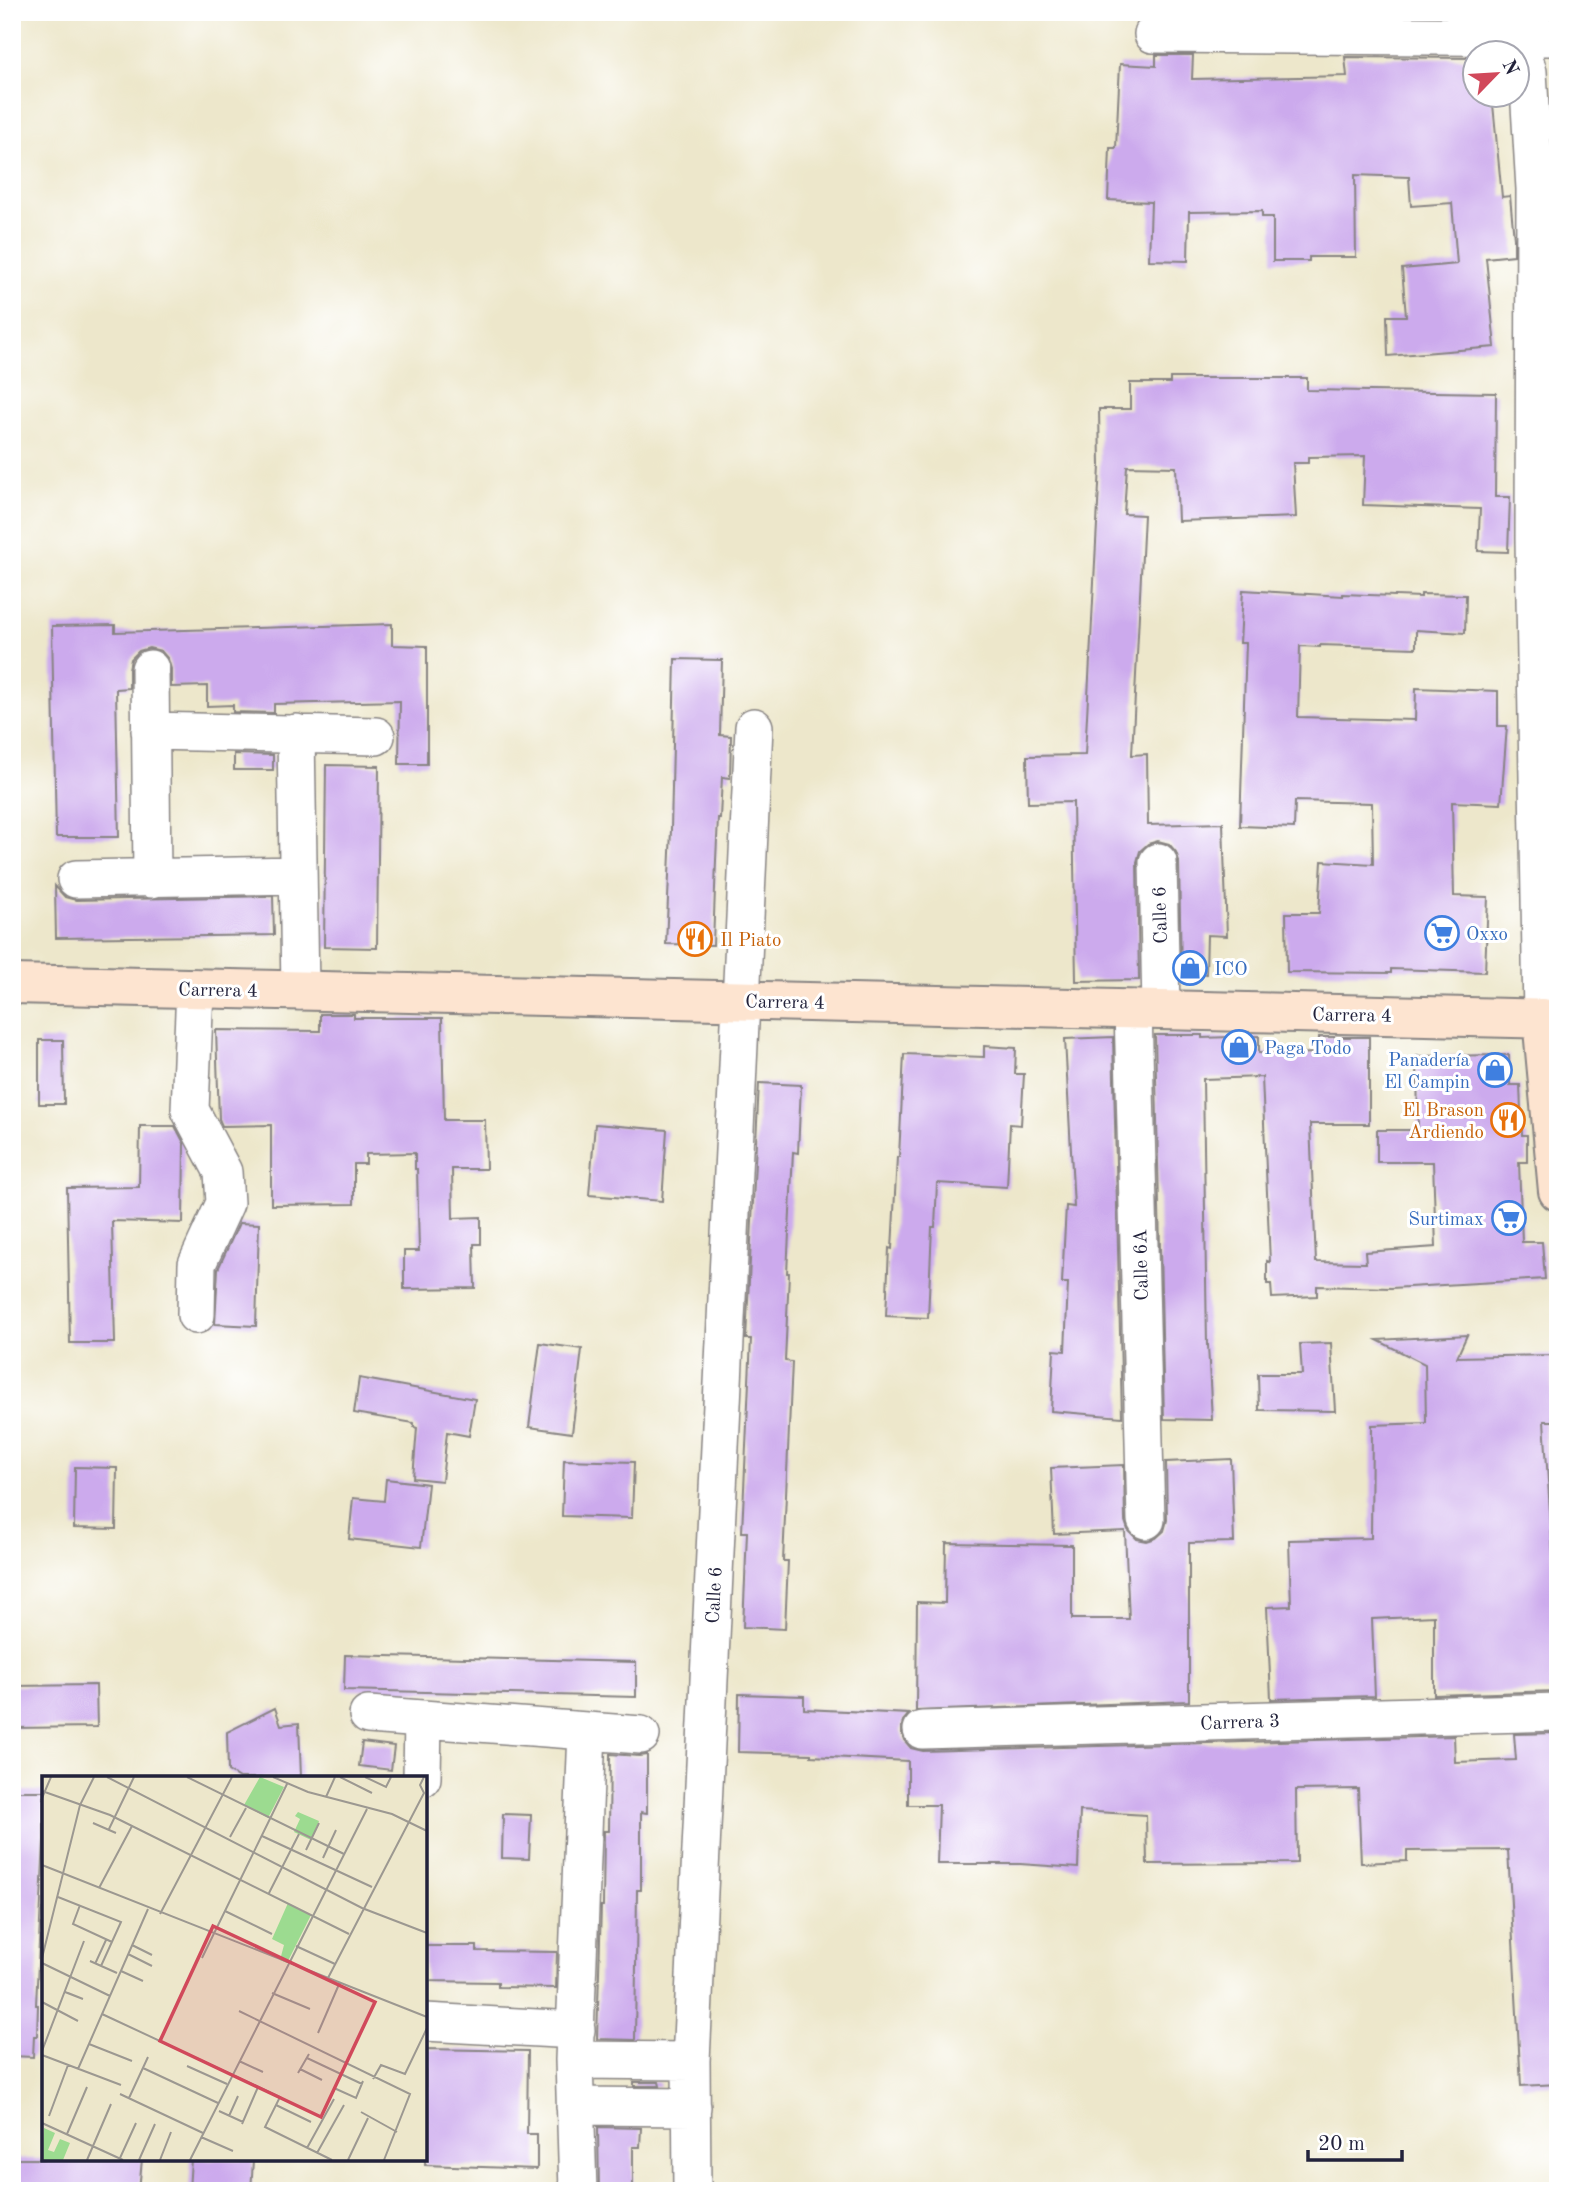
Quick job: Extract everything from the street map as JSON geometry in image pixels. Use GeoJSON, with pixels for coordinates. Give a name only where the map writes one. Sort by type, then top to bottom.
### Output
{"type":"FeatureCollection","features":[{"type":"Feature","properties":{"kind":"street"},"geometry":{"type":"LineString","coordinates":[[1513,24],[1528,72],[1535,189],[1546,539],[1550,1018],[1558,1191]]}},
{"type":"Feature","properties":{"kind":"street"},"geometry":{"type":"LineString","coordinates":[[1153,34],[1513,24],[1558,37]]}},
{"type":"Feature","properties":{"kind":"street"},"geometry":{"type":"LineString","coordinates":[[150,669],[152,879]]}},
{"type":"Feature","properties":{"kind":"street","name":"Calle 6"},"geometry":{"type":"LineString","coordinates":[[692,2191],[691,2061],[754,727]]}},
{"type":"Feature","properties":{"kind":"street"},"geometry":{"type":"LineString","coordinates":[[150,731],[376,736]]}},
{"type":"Feature","properties":{"kind":"street"},"geometry":{"type":"LineString","coordinates":[[296,733],[300,990]]}},
{"type":"Feature","properties":{"kind":"street","name":"Calle 6"},"geometry":{"type":"LineString","coordinates":[[1147,1009],[1158,862]]}},
{"type":"Feature","properties":{"kind":"street"},"geometry":{"type":"LineString","coordinates":[[76,879],[298,875]]}},
{"type":"Feature","properties":{"kind":"street","name":"Carrera 4"},"geometry":{"type":"LineString","coordinates":[[12,984],[1550,1018]]}},
{"type":"Feature","properties":{"kind":"street"},"geometry":{"type":"LineString","coordinates":[[195,988],[190,1110],[223,1172],[225,1203],[197,1264],[196,1315]]}},
{"type":"Feature","properties":{"kind":"street","name":"Calle 6A"},"geometry":{"type":"LineString","coordinates":[[1146,1520],[1147,1009]]}},
{"type":"Feature","properties":{"kind":"street","name":"Carrera 3"},"geometry":{"type":"LineString","coordinates":[[922,1730],[1558,1712]]}},
{"type":"Feature","properties":{"kind":"street"},"geometry":{"type":"LineString","coordinates":[[368,1715],[641,1735]]}},
{"type":"Feature","properties":{"kind":"street"},"geometry":{"type":"LineString","coordinates":[[422,1776],[424,1719]]}},
{"type":"Feature","properties":{"kind":"street"},"geometry":{"type":"LineString","coordinates":[[578,2191],[575,2045],[587,1731]]}},
{"type":"Feature","properties":{"kind":"street"},"geometry":{"type":"LineString","coordinates":[[427,2022],[691,2061]]}},
{"type":"Feature","properties":{"kind":"street"},"geometry":{"type":"LineString","coordinates":[[575,2106],[692,2107]]}},
{"type":"Feature","properties":{"kind":"building"},"geometry":{"type":"Polygon","coordinates":[[[1156,55],[1193,55],[1192,79],[1347,76],[1345,57],[1462,58],[1462,108],[1493,108],[1502,197],[1510,196],[1514,255],[1486,258],[1495,347],[1388,356],[1387,316],[1406,316],[1402,269],[1457,264],[1452,203],[1411,206],[1409,177],[1355,175],[1356,257],[1309,257],[1309,261],[1273,261],[1273,217],[1262,217],[1262,211],[1189,212],[1188,261],[1149,260],[1151,202],[1108,200],[1110,148],[1116,148],[1120,64],[1156,66],[1156,55]]]}},
{"type":"Feature","properties":{"kind":"building"},"geometry":{"type":"Polygon","coordinates":[[[1170,378],[1307,378],[1307,390],[1496,393],[1495,497],[1510,497],[1508,552],[1478,551],[1480,509],[1363,505],[1365,456],[1308,457],[1308,463],[1293,463],[1296,517],[1178,521],[1176,467],[1127,466],[1124,514],[1144,515],[1132,755],[1147,754],[1148,825],[1223,823],[1227,936],[1207,935],[1206,974],[1181,974],[1179,861],[1169,844],[1158,841],[1148,844],[1140,851],[1137,862],[1139,980],[1076,981],[1073,802],[1028,803],[1027,756],[1085,755],[1100,466],[1099,409],[1130,409],[1130,383],[1170,383],[1170,378]]]}},
{"type":"Feature","properties":{"kind":"building"},"geometry":{"type":"Polygon","coordinates":[[[1243,590],[1343,596],[1466,595],[1465,633],[1416,630],[1416,648],[1300,646],[1298,717],[1415,720],[1416,688],[1498,691],[1498,726],[1507,726],[1501,804],[1452,802],[1454,896],[1488,897],[1485,972],[1391,969],[1391,973],[1287,972],[1286,913],[1319,913],[1322,861],[1373,864],[1372,803],[1295,801],[1294,828],[1240,826],[1246,643],[1240,643],[1243,590]]]}},
{"type":"Feature","properties":{"kind":"building"},"geometry":{"type":"Polygon","coordinates":[[[392,624],[392,645],[427,646],[427,764],[399,764],[400,701],[274,704],[274,713],[233,712],[233,705],[207,706],[207,686],[171,687],[168,659],[161,651],[149,648],[139,651],[131,659],[129,688],[116,689],[119,837],[56,837],[52,626],[115,625],[115,632],[392,624]]]}},
{"type":"Feature","properties":{"kind":"building"},"geometry":{"type":"Polygon","coordinates":[[[675,659],[722,660],[720,735],[731,736],[730,778],[722,777],[713,945],[666,944],[675,659]]]}},
{"type":"Feature","properties":{"kind":"building"},"geometry":{"type":"Polygon","coordinates":[[[234,754],[273,755],[273,770],[234,770],[234,754]]]}},
{"type":"Feature","properties":{"kind":"building"},"geometry":{"type":"Polygon","coordinates":[[[326,765],[379,766],[377,948],[324,947],[326,765]]]}},
{"type":"Feature","properties":{"kind":"building"},"geometry":{"type":"Polygon","coordinates":[[[55,886],[65,897],[76,900],[273,896],[274,935],[56,938],[55,886]]]}},
{"type":"Feature","properties":{"kind":"building"},"geometry":{"type":"Polygon","coordinates":[[[320,1014],[354,1014],[354,1018],[442,1018],[444,1120],[485,1120],[486,1169],[452,1169],[453,1218],[481,1217],[481,1244],[474,1244],[475,1288],[404,1289],[404,1251],[419,1251],[415,1153],[366,1154],[366,1164],[354,1164],[354,1204],[271,1205],[271,1125],[222,1126],[219,1119],[216,1030],[320,1031],[320,1014]]]}},
{"type":"Feature","properties":{"kind":"building"},"geometry":{"type":"Polygon","coordinates":[[[1155,1035],[1202,1035],[1202,1038],[1259,1036],[1259,1053],[1285,1054],[1319,1053],[1319,1037],[1369,1037],[1369,1124],[1310,1124],[1316,1262],[1366,1263],[1365,1252],[1436,1247],[1433,1162],[1377,1162],[1377,1130],[1418,1130],[1417,1056],[1509,1055],[1510,1085],[1520,1085],[1522,1135],[1527,1135],[1527,1162],[1519,1162],[1522,1242],[1542,1242],[1545,1279],[1391,1288],[1317,1286],[1317,1296],[1272,1298],[1271,1284],[1267,1284],[1267,1261],[1270,1262],[1262,1077],[1203,1079],[1207,1345],[1212,1420],[1164,1419],[1155,1035]]]}},
{"type":"Feature","properties":{"kind":"building"},"geometry":{"type":"Polygon","coordinates":[[[1113,1037],[1122,1417],[1051,1411],[1054,1350],[1065,1351],[1068,1283],[1062,1283],[1066,1206],[1074,1207],[1065,1039],[1113,1037]]]}},
{"type":"Feature","properties":{"kind":"building"},"geometry":{"type":"Polygon","coordinates":[[[39,1040],[63,1040],[64,1104],[39,1104],[39,1040]]]}},
{"type":"Feature","properties":{"kind":"building"},"geometry":{"type":"Polygon","coordinates":[[[984,1046],[1016,1048],[1015,1074],[1024,1074],[1021,1125],[1010,1124],[1007,1187],[937,1183],[928,1318],[886,1316],[904,1054],[984,1057],[984,1046]]]}},
{"type":"Feature","properties":{"kind":"building"},"geometry":{"type":"Polygon","coordinates":[[[759,1083],[801,1085],[798,1153],[793,1152],[787,1273],[785,1361],[792,1362],[783,1561],[788,1561],[785,1629],[743,1627],[747,1532],[742,1532],[751,1339],[746,1339],[759,1083]]]}},
{"type":"Feature","properties":{"kind":"building"},"geometry":{"type":"Polygon","coordinates":[[[595,1124],[667,1130],[662,1201],[589,1195],[595,1124]]]}},
{"type":"Feature","properties":{"kind":"building"},"geometry":{"type":"Polygon","coordinates":[[[140,1126],[175,1126],[184,1143],[183,1223],[112,1221],[115,1343],[70,1343],[67,1188],[139,1187],[140,1126]]]}},
{"type":"Feature","properties":{"kind":"building"},"geometry":{"type":"Polygon","coordinates":[[[239,1223],[259,1224],[256,1326],[215,1324],[218,1269],[239,1223]]]}},
{"type":"Feature","properties":{"kind":"building"},"geometry":{"type":"Polygon","coordinates":[[[1467,1335],[1457,1357],[1551,1355],[1553,1421],[1544,1421],[1558,1632],[1558,1691],[1434,1695],[1434,1616],[1372,1619],[1375,1696],[1271,1699],[1267,1607],[1291,1606],[1289,1540],[1371,1538],[1372,1425],[1426,1423],[1425,1364],[1377,1340],[1467,1335]]]}},
{"type":"Feature","properties":{"kind":"building"},"geometry":{"type":"Polygon","coordinates":[[[540,1343],[582,1349],[572,1433],[529,1427],[540,1343]]]}},
{"type":"Feature","properties":{"kind":"building"},"geometry":{"type":"Polygon","coordinates":[[[1331,1343],[1335,1411],[1259,1410],[1258,1374],[1302,1374],[1300,1344],[1331,1343]]]}},
{"type":"Feature","properties":{"kind":"building"},"geometry":{"type":"Polygon","coordinates":[[[359,1378],[475,1399],[469,1436],[447,1432],[442,1481],[413,1478],[417,1428],[414,1423],[354,1413],[359,1378]]]}},
{"type":"Feature","properties":{"kind":"building"},"geometry":{"type":"Polygon","coordinates":[[[1231,1459],[1234,1542],[1189,1543],[1189,1701],[916,1711],[917,1602],[945,1603],[946,1543],[1072,1545],[1072,1619],[1129,1619],[1125,1531],[1054,1534],[1051,1468],[1124,1465],[1125,1521],[1128,1530],[1137,1539],[1147,1541],[1164,1531],[1167,1520],[1166,1462],[1231,1459]]]}},
{"type":"Feature","properties":{"kind":"building"},"geometry":{"type":"Polygon","coordinates":[[[564,1460],[634,1462],[632,1518],[562,1516],[564,1460]]]}},
{"type":"Feature","properties":{"kind":"building"},"geometry":{"type":"Polygon","coordinates":[[[75,1467],[117,1468],[116,1529],[74,1528],[75,1467]]]}},
{"type":"Feature","properties":{"kind":"building"},"geometry":{"type":"Polygon","coordinates":[[[386,1479],[428,1484],[421,1547],[349,1539],[353,1498],[384,1501],[386,1479]]]}},
{"type":"Feature","properties":{"kind":"building"},"geometry":{"type":"Polygon","coordinates":[[[345,1655],[636,1662],[636,1697],[344,1690],[345,1655]]]}},
{"type":"Feature","properties":{"kind":"building"},"geometry":{"type":"Polygon","coordinates":[[[96,1685],[97,1727],[12,1728],[12,1686],[96,1685]]]}},
{"type":"Feature","properties":{"kind":"building"},"geometry":{"type":"Polygon","coordinates":[[[739,1694],[804,1696],[804,1709],[909,1714],[903,1721],[901,1730],[904,1740],[911,1748],[923,1751],[1454,1736],[1455,1762],[1516,1760],[1514,1734],[1558,1733],[1558,2084],[1521,2086],[1508,1850],[1407,1851],[1407,1861],[1361,1863],[1358,1789],[1296,1790],[1297,1863],[1147,1864],[1146,1815],[1080,1811],[1078,1868],[1020,1864],[937,1864],[939,1805],[908,1805],[908,1761],[738,1752],[739,1694]]]}},
{"type":"Feature","properties":{"kind":"building"},"geometry":{"type":"Polygon","coordinates":[[[275,1708],[281,1725],[299,1723],[301,1776],[236,1776],[228,1771],[227,1732],[275,1708]]]}},
{"type":"Feature","properties":{"kind":"building"},"geometry":{"type":"Polygon","coordinates":[[[362,1742],[394,1746],[391,1770],[359,1766],[362,1742]]]}},
{"type":"Feature","properties":{"kind":"building"},"geometry":{"type":"Polygon","coordinates":[[[610,1754],[647,1755],[647,1813],[641,1812],[641,1890],[637,1890],[635,2040],[597,2039],[604,1831],[609,1831],[610,1754]]]}},
{"type":"Feature","properties":{"kind":"building"},"geometry":{"type":"Polygon","coordinates":[[[12,1791],[42,1791],[37,2036],[34,2036],[33,2057],[12,2056],[12,1791]]]}},
{"type":"Feature","properties":{"kind":"building"},"geometry":{"type":"Polygon","coordinates":[[[503,1814],[531,1815],[529,1859],[502,1858],[503,1814]]]}},
{"type":"Feature","properties":{"kind":"building"},"geometry":{"type":"Polygon","coordinates":[[[427,1946],[477,1946],[477,1951],[557,1952],[556,1988],[498,1987],[498,1982],[427,1981],[427,1946]]]}},
{"type":"Feature","properties":{"kind":"building"},"geometry":{"type":"Polygon","coordinates":[[[427,2049],[528,2051],[527,2134],[537,2134],[537,2169],[425,2165],[427,2049]]]}},
{"type":"Feature","properties":{"kind":"building"},"geometry":{"type":"Polygon","coordinates":[[[634,2082],[659,2082],[660,2086],[634,2086],[634,2082]]]}},
{"type":"Feature","properties":{"kind":"building"},"geometry":{"type":"Polygon","coordinates":[[[598,2127],[641,2128],[640,2147],[633,2147],[633,2191],[599,2191],[598,2127]]]}},
{"type":"Feature","properties":{"kind":"building"},"geometry":{"type":"Polygon","coordinates":[[[12,2159],[142,2161],[139,2191],[12,2191],[12,2159]]]}},
{"type":"Feature","properties":{"kind":"building"},"geometry":{"type":"Polygon","coordinates":[[[191,2161],[253,2161],[251,2191],[189,2191],[191,2161]]]}},
{"type":"Feature","properties":{"kind":"place","name":"Oxxo"},"geometry":{"type":"Point","coordinates":[1442,933]}},
{"type":"Feature","properties":{"kind":"place","name":"Il Piato"},"geometry":{"type":"Point","coordinates":[695,939]}},
{"type":"Feature","properties":{"kind":"place","name":"ICO"},"geometry":{"type":"Point","coordinates":[1190,968]}},
{"type":"Feature","properties":{"kind":"place","name":"Paga Todo"},"geometry":{"type":"Point","coordinates":[1239,1047]}},
{"type":"Feature","properties":{"kind":"place","name":"Panadería El Campin"},"geometry":{"type":"Point","coordinates":[1495,1070]}},
{"type":"Feature","properties":{"kind":"place","name":"El Brason Ardiendo"},"geometry":{"type":"Point","coordinates":[1508,1120]}},
{"type":"Feature","properties":{"kind":"place","name":"Surtimax"},"geometry":{"type":"Point","coordinates":[1509,1218]}}]}
